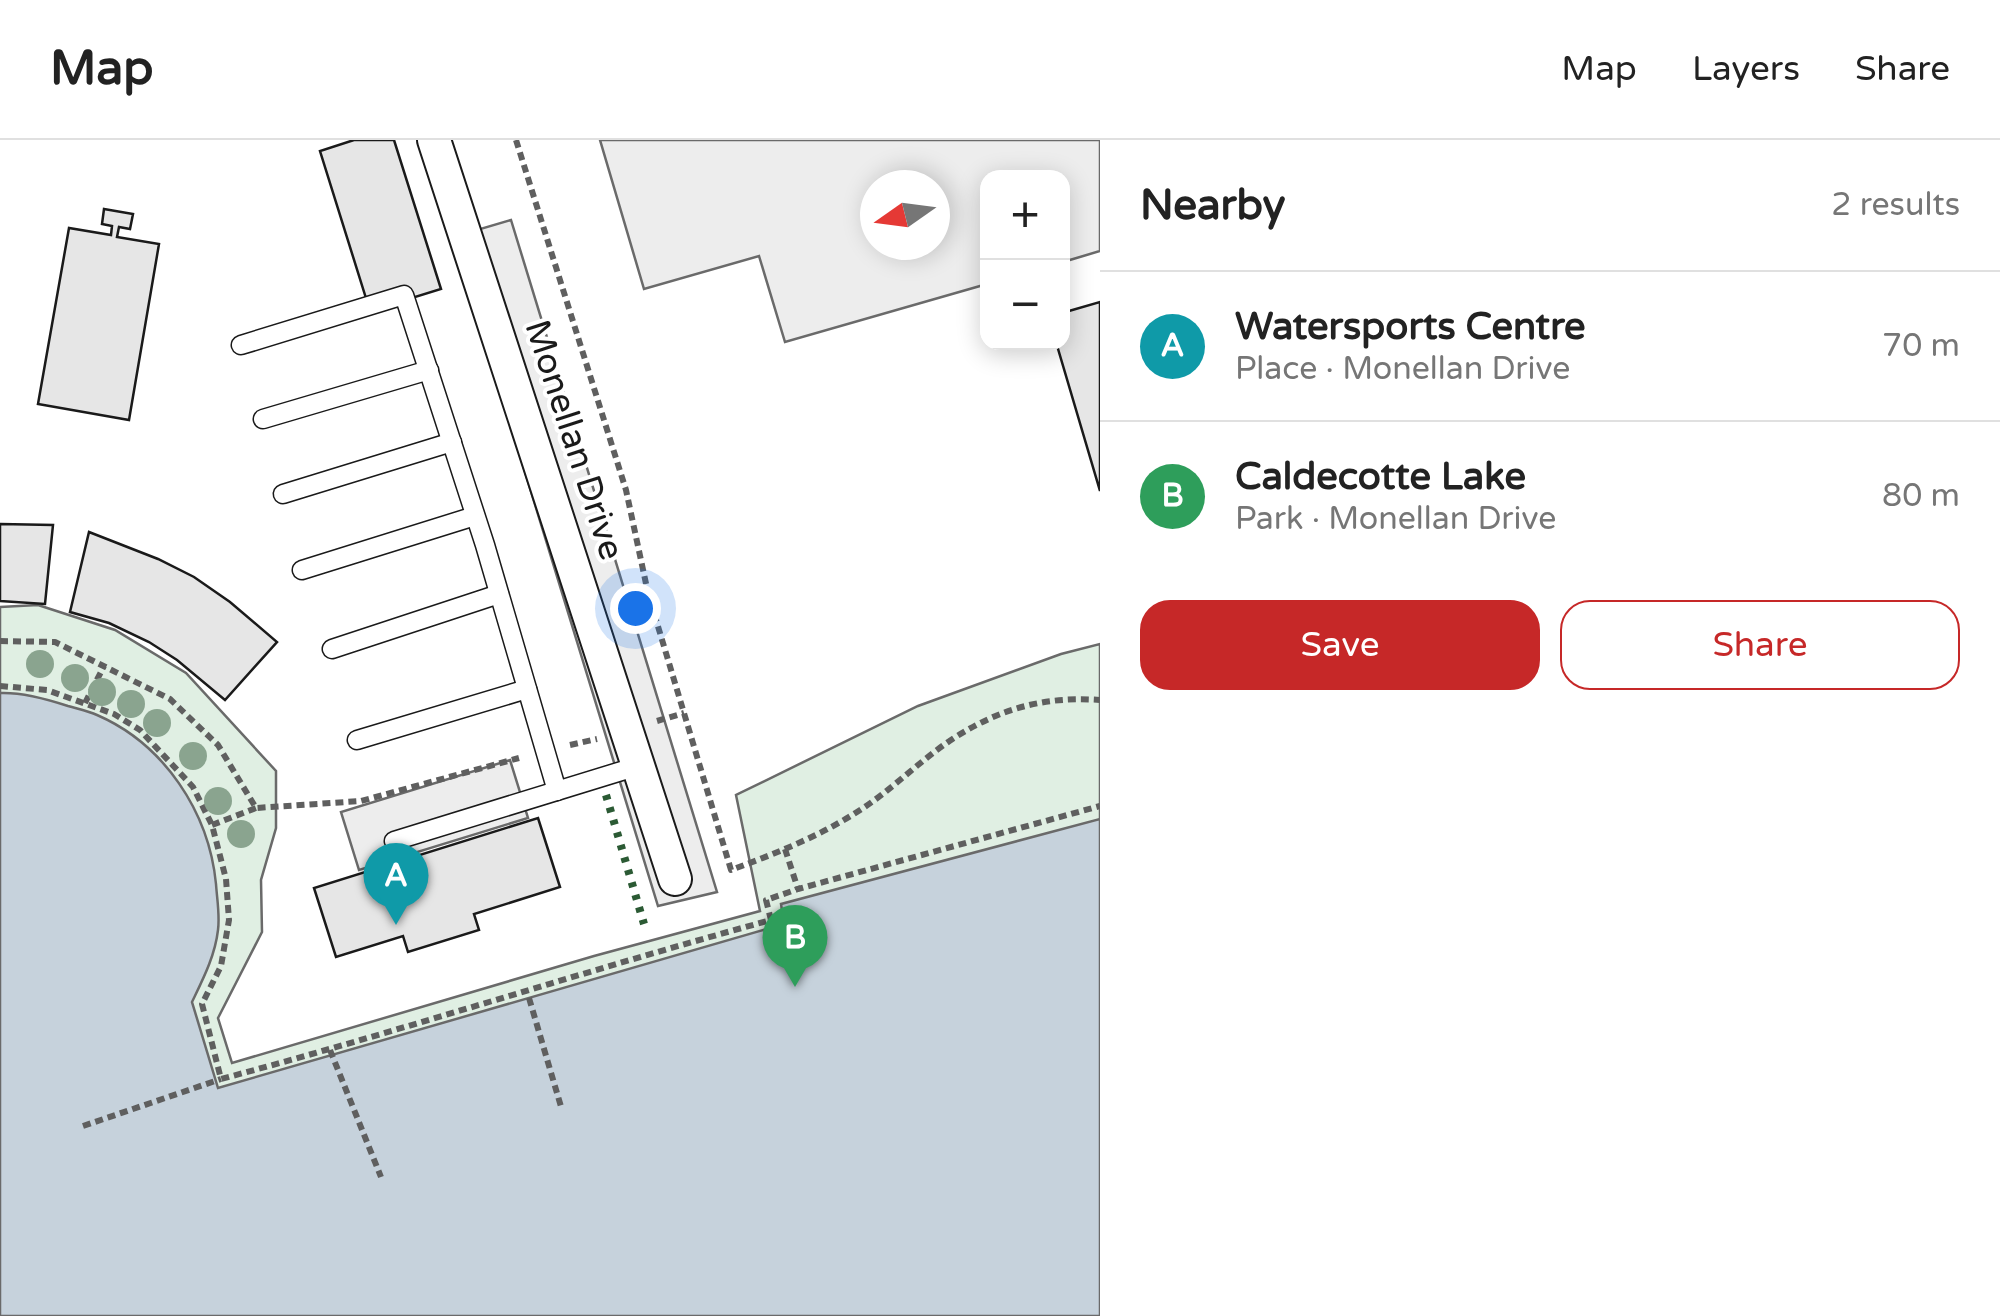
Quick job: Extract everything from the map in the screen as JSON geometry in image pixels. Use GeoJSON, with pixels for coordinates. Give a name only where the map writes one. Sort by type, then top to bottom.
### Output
{"type":"FeatureCollection","features":[{"type":"Feature","properties":{"kind":"street","name":"Monellan Drive"},"geometry":{"type":"LineString","coordinates":[[434,140],[675,879]]}},
{"type":"Feature","properties":{"kind":"lane"},"geometry":{"type":"LineString","coordinates":[[241,345],[404,295],[557,791]]}},
{"type":"Feature","properties":{"kind":"lane"},"geometry":{"type":"LineString","coordinates":[[263,419],[429,370]]}},
{"type":"Feature","properties":{"kind":"lane"},"geometry":{"type":"LineString","coordinates":[[283,494],[452,442]]}},
{"type":"Feature","properties":{"kind":"lane"},"geometry":{"type":"LineString","coordinates":[[302,570],[475,516]]}},
{"type":"Feature","properties":{"kind":"lane"},"geometry":{"type":"LineString","coordinates":[[332,649],[499,594]]}},
{"type":"Feature","properties":{"kind":"lane"},"geometry":{"type":"LineString","coordinates":[[356,740],[527,689]]}},
{"type":"Feature","properties":{"kind":"lane"},"geometry":{"type":"LineString","coordinates":[[394,841],[638,766]]}},
{"type":"Feature","properties":{"kind":"path"},"geometry":{"type":"LineString","coordinates":[[516,140],[626,490],[648,593],[731,870],[785,849],[857,812],[956,737],[1017,707],[1068,698],[1100,700]]}},
{"type":"Feature","properties":{"kind":"path"},"geometry":{"type":"LineString","coordinates":[[86,704],[104,666]]}},
{"type":"Feature","properties":{"kind":"path"},"geometry":{"type":"LineString","coordinates":[[0,686],[48,690],[114,714],[156,744],[193,787],[212,825],[226,879],[228,920],[221,966],[202,1004],[221,1079]]}},
{"type":"Feature","properties":{"kind":"path"},"geometry":{"type":"LineString","coordinates":[[83,1126],[221,1079],[771,920],[766,900],[798,888],[1100,806]]}},
{"type":"Feature","properties":{"kind":"path"},"geometry":{"type":"LineString","coordinates":[[212,825],[256,808]]}},
{"type":"Feature","properties":{"kind":"path"},"geometry":{"type":"LineString","coordinates":[[785,849],[798,888]]}},
{"type":"Feature","properties":{"kind":"path"},"geometry":{"type":"LineString","coordinates":[[529,998],[562,1110]]}},
{"type":"Feature","properties":{"kind":"path"},"geometry":{"type":"LineString","coordinates":[[330,1050],[381,1176]]}},
{"type":"Feature","properties":{"kind":"green space"},"geometry":{"type":"Polygon","coordinates":[[[38,605],[115,630],[186,673],[276,771],[276,828],[261,880],[262,932],[218,1018],[232,1063],[760,911],[736,795],[918,706],[1061,654],[1100,644],[1100,1316],[0,1316],[0,607],[38,605]]]}},
{"type":"Feature","properties":{"kind":"shaded area"},"geometry":{"type":"Polygon","coordinates":[[[600,140],[1100,140],[1100,251],[1070,260],[1070,170],[980,170],[980,286],[785,342],[759,256],[644,289],[600,140]]]}},
{"type":"Feature","properties":{"kind":"shaded area"},"geometry":{"type":"Polygon","coordinates":[[[511,220],[717,892],[658,906],[453,237],[511,220]]]}},
{"type":"Feature","properties":{"kind":"shaded area"},"geometry":{"type":"Polygon","coordinates":[[[0,693],[52,701],[94,714],[121,728],[162,762],[193,807],[212,857],[219,919],[211,958],[192,1002],[218,1088],[784,924],[781,904],[1100,819],[1100,1316],[0,1316],[0,693]]]}},
{"type":"Feature","properties":{"kind":"shaded area"},"geometry":{"type":"Polygon","coordinates":[[[510,760],[528,818],[359,870],[341,812],[510,760]]]}},
{"type":"Feature","properties":{"kind":"building"},"geometry":{"type":"Polygon","coordinates":[[[354,140],[394,140],[441,289],[370,311],[320,151],[354,140]]]}},
{"type":"Feature","properties":{"kind":"building"},"geometry":{"type":"Polygon","coordinates":[[[104,209],[133,214],[130,229],[119,227],[117,237],[159,244],[129,420],[38,404],[69,228],[111,235],[112,226],[102,224],[104,209]]]}},
{"type":"Feature","properties":{"kind":"building"},"geometry":{"type":"Polygon","coordinates":[[[1100,302],[1100,491],[1058,350],[1070,350],[1070,311],[1100,302]]]}},
{"type":"Feature","properties":{"kind":"building"},"geometry":{"type":"Polygon","coordinates":[[[0,524],[53,525],[45,604],[0,601],[0,524]]]}},
{"type":"Feature","properties":{"kind":"building"},"geometry":{"type":"Polygon","coordinates":[[[89,532],[194,577],[277,642],[225,700],[149,642],[109,623],[70,612],[89,532]]]}},
{"type":"Feature","properties":{"kind":"building"},"geometry":{"type":"Polygon","coordinates":[[[538,818],[560,887],[474,914],[479,930],[408,952],[403,936],[336,957],[314,888],[538,818]]]}},
{"type":"Feature","properties":{"kind":"hedge"},"geometry":{"type":"LineString","coordinates":[[606,795],[644,924]]}},
{"type":"Feature","properties":{"kind":"place","name":"Watersports Centre"},"geometry":{"type":"Point","coordinates":[396,925]}},
{"type":"Feature","properties":{"kind":"place","name":"Caldecotte Lake"},"geometry":{"type":"Point","coordinates":[795,987]}}]}
